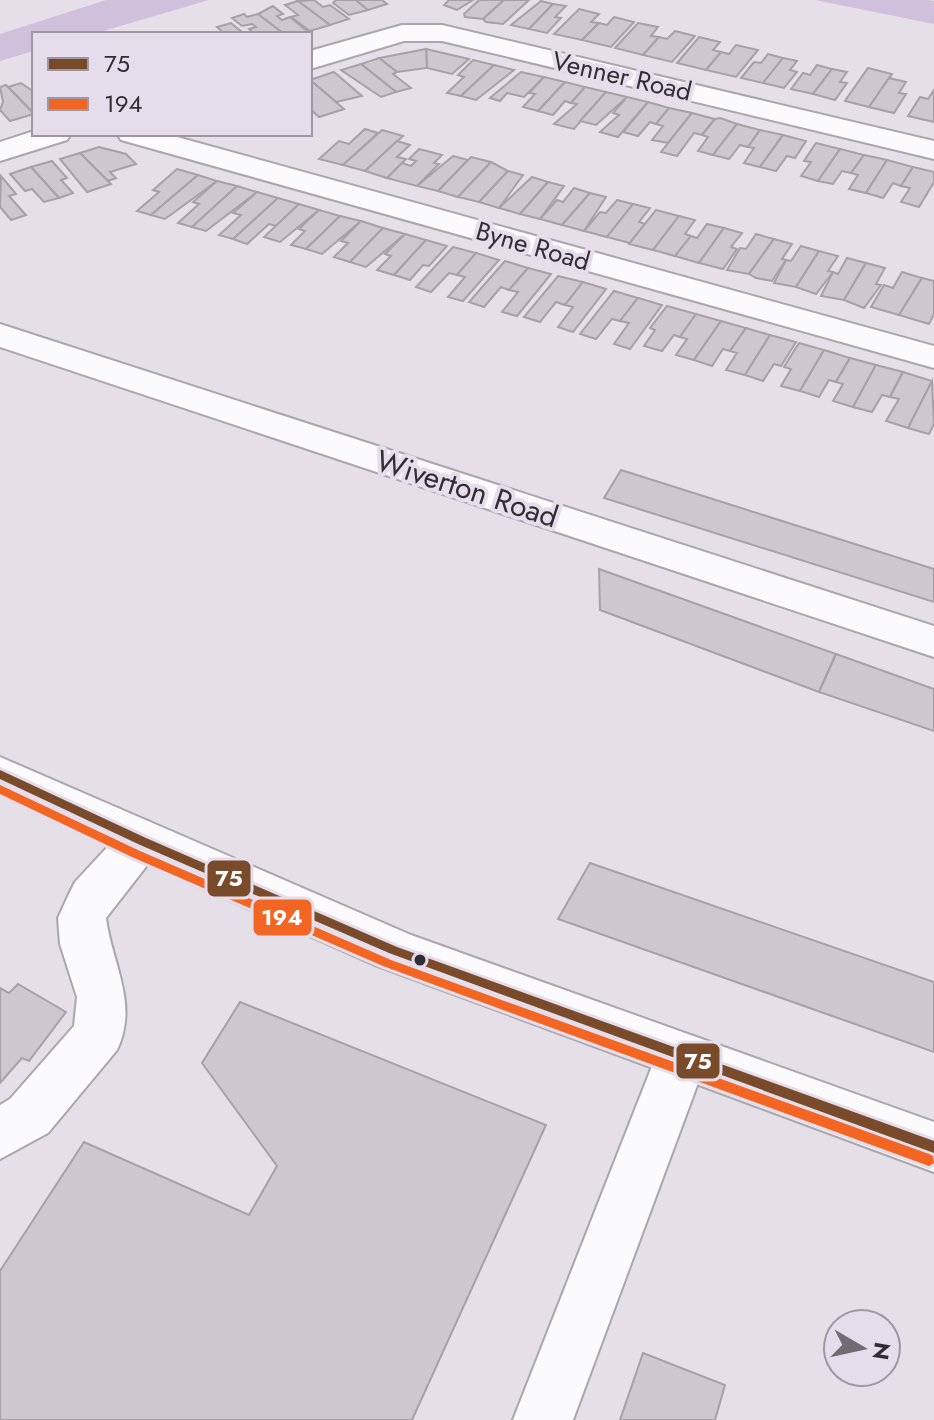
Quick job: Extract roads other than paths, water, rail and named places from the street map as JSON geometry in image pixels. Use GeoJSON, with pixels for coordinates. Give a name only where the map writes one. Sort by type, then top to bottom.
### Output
{"type":"FeatureCollection","features":[{"type":"Feature","properties":{"kind":"street","name":"Venner Road"},"geometry":{"type":"LineString","coordinates":[[312,59],[402,33],[442,33],[934,150]]}},
{"type":"Feature","properties":{"kind":"street"},"geometry":{"type":"LineString","coordinates":[[0,152],[50,136]]}},
{"type":"Feature","properties":{"kind":"street","name":"Byne Road"},"geometry":{"type":"LineString","coordinates":[[139,136],[934,357]]}},
{"type":"Feature","properties":{"kind":"street","name":"Wiverton Road"},"geometry":{"type":"LineString","coordinates":[[0,335],[934,642]]}},
{"type":"Feature","properties":{"kind":"street"},"geometry":{"type":"LineString","coordinates":[[0,774],[142,841],[393,950],[934,1147]]}},
{"type":"Feature","properties":{"kind":"street"},"geometry":{"type":"LineString","coordinates":[[0,1134],[29,1116],[99,1034],[102,997],[85,944],[82,918],[92,896],[142,841]]}},
{"type":"Feature","properties":{"kind":"street"},"geometry":{"type":"LineString","coordinates":[[543,1420],[682,1056]]}}]}
